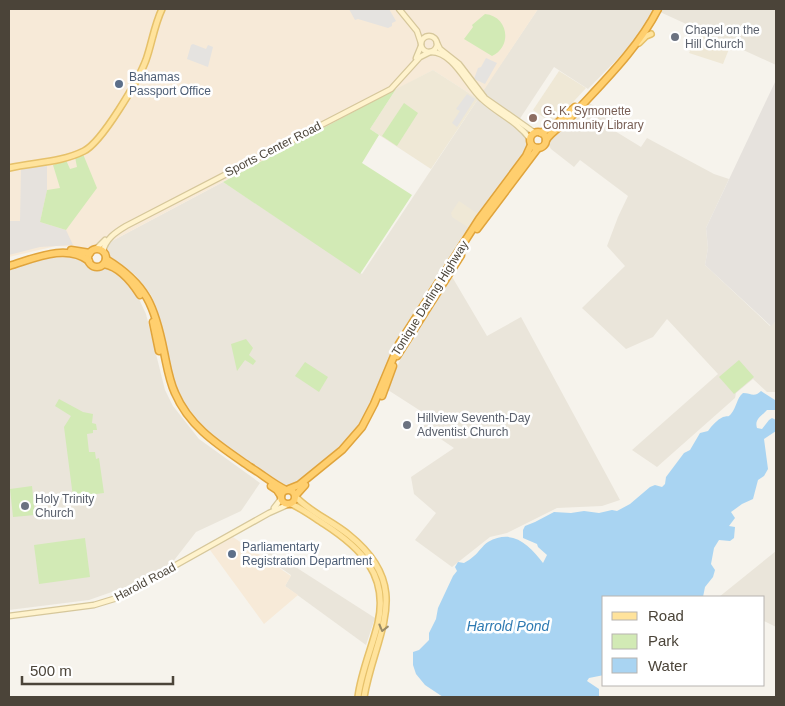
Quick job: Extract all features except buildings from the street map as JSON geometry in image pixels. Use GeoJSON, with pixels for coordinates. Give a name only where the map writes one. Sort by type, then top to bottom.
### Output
{"type":"FeatureCollection","features":[{"type":"Feature","properties":{"kind":"highway"},"geometry":{"type":"LineString","coordinates":[[656,9],[644,32],[631,50],[566,123],[546,140],[543,146],[533,144],[538,133],[555,125],[620,58],[639,36],[656,9]]}},
{"type":"Feature","properties":{"kind":"highway"},"geometry":{"type":"LineString","coordinates":[[538,133],[544,136],[546,140]]}},
{"type":"Feature","properties":{"kind":"highway","name":"Tonique Darling Highway"},"geometry":{"type":"LineString","coordinates":[[281,498],[287,490],[304,482],[342,450],[362,426],[374,404],[399,344],[479,219],[533,144]]}},
{"type":"Feature","properties":{"kind":"highway","name":"Tonique Darling Highway"},"geometry":{"type":"LineString","coordinates":[[289,504],[294,502],[296,496],[362,434],[375,413],[399,352],[533,144]]}},
{"type":"Feature","properties":{"kind":"highway"},"geometry":{"type":"LineString","coordinates":[[9,264],[53,250],[97,251],[105,261],[130,282],[148,307],[167,384],[186,420],[209,443],[272,486],[281,498],[289,504]]}},
{"type":"Feature","properties":{"kind":"highway"},"geometry":{"type":"LineString","coordinates":[[89,261],[97,251]]}},
{"type":"Feature","properties":{"kind":"highway"},"geometry":{"type":"LineString","coordinates":[[9,264],[57,253],[74,254],[84,257],[96,267],[105,261]]}},
{"type":"Feature","properties":{"kind":"highway"},"geometry":{"type":"LineString","coordinates":[[105,261],[130,276],[150,302],[159,328],[172,387],[182,408],[192,422],[214,443],[296,496]]}},
{"type":"Feature","properties":{"kind":"main road"},"geometry":{"type":"LineString","coordinates":[[9,168],[66,158],[84,151],[96,142],[106,130],[142,69],[162,9]]}},
{"type":"Feature","properties":{"kind":"main road"},"geometry":{"type":"LineString","coordinates":[[399,9],[417,31],[424,50],[438,53],[453,63],[481,98],[516,124],[533,144]]}},
{"type":"Feature","properties":{"kind":"main road"},"geometry":{"type":"LineString","coordinates":[[417,31],[434,38],[440,49],[459,64],[484,96],[538,133]]}},
{"type":"Feature","properties":{"kind":"main road"},"geometry":{"type":"LineString","coordinates":[[631,50],[646,36],[651,34]]}},
{"type":"Feature","properties":{"kind":"main road"},"geometry":{"type":"LineString","coordinates":[[421,45],[423,39],[429,36]]}},
{"type":"Feature","properties":{"kind":"main road"},"geometry":{"type":"LineString","coordinates":[[431,52],[436,49],[437,43]]}},
{"type":"Feature","properties":{"kind":"main road","name":"Sports Center Road"},"geometry":{"type":"LineString","coordinates":[[384,92],[416,58],[421,45]]}},
{"type":"Feature","properties":{"kind":"main road","name":"Sports Center Road"},"geometry":{"type":"LineString","coordinates":[[97,251],[110,234],[122,226],[384,92],[397,84],[422,56],[431,52]]}},
{"type":"Feature","properties":{"kind":"main road"},"geometry":{"type":"LineString","coordinates":[[296,496],[357,542],[373,561],[382,578],[386,600],[385,619],[364,697]]}},
{"type":"Feature","properties":{"kind":"main road","name":"Harold Road"},"geometry":{"type":"LineString","coordinates":[[270,513],[279,504],[281,498]]}},
{"type":"Feature","properties":{"kind":"main road"},"geometry":{"type":"LineString","coordinates":[[289,504],[349,541],[366,558],[375,574],[380,596],[380,615],[358,697]]}},
{"type":"Feature","properties":{"kind":"main road","name":"Harold Road"},"geometry":{"type":"LineString","coordinates":[[9,616],[94,605],[117,598],[289,504]]}},
{"type":"Feature","properties":{"kind":"shaded area"},"geometry":{"type":"Polygon","coordinates":[[[9,9],[538,9],[478,99],[433,70],[112,241],[88,248],[56,246],[9,257],[9,9]]]}},
{"type":"Feature","properties":{"kind":"shaded area"},"geometry":{"type":"Polygon","coordinates":[[[349,9],[389,9],[396,21],[388,28],[358,19],[355,20],[349,9]]]}},
{"type":"Feature","properties":{"kind":"shaded area"},"geometry":{"type":"Polygon","coordinates":[[[538,9],[654,9],[637,39],[588,89],[554,67],[519,120],[482,92],[538,9]]]}},
{"type":"Feature","properties":{"kind":"shaded area"},"geometry":{"type":"Polygon","coordinates":[[[662,9],[776,9],[776,65],[660,12],[662,9]]]}},
{"type":"Feature","properties":{"kind":"shaded area"},"geometry":{"type":"Polygon","coordinates":[[[700,30],[731,44],[723,64],[689,53],[700,30]]]}},
{"type":"Feature","properties":{"kind":"shaded area"},"geometry":{"type":"Polygon","coordinates":[[[193,44],[206,49],[208,45],[213,47],[208,67],[187,59],[193,44]]]}},
{"type":"Feature","properties":{"kind":"shaded area"},"geometry":{"type":"Polygon","coordinates":[[[486,58],[497,63],[485,84],[474,79],[478,68],[481,67],[486,58]]]}},
{"type":"Feature","properties":{"kind":"shaded area"},"geometry":{"type":"Polygon","coordinates":[[[433,70],[478,99],[431,169],[370,129],[396,89],[433,70]]]}},
{"type":"Feature","properties":{"kind":"shaded area"},"geometry":{"type":"Polygon","coordinates":[[[559,71],[586,88],[553,124],[533,110],[559,71]]]}},
{"type":"Feature","properties":{"kind":"shaded area"},"geometry":{"type":"Polygon","coordinates":[[[776,80],[776,321],[771,326],[705,265],[708,248],[706,228],[776,80]]]}},
{"type":"Feature","properties":{"kind":"shaded area"},"geometry":{"type":"Polygon","coordinates":[[[467,94],[475,99],[457,127],[452,123],[460,111],[456,109],[467,94]]]}},
{"type":"Feature","properties":{"kind":"shaded area"},"geometry":{"type":"Polygon","coordinates":[[[478,99],[513,124],[523,134],[527,143],[525,152],[470,228],[394,345],[359,427],[342,446],[298,482],[286,486],[222,445],[197,423],[184,403],[174,382],[164,334],[151,295],[135,275],[111,257],[107,248],[112,241],[223,182],[362,274],[478,99]]]}},
{"type":"Feature","properties":{"kind":"shaded area"},"geometry":{"type":"Polygon","coordinates":[[[588,102],[613,119],[610,128],[641,147],[647,138],[714,174],[729,179],[706,228],[708,248],[705,265],[770,326],[776,321],[776,392],[767,392],[753,379],[736,393],[735,398],[657,467],[632,450],[718,374],[667,319],[653,337],[626,349],[582,308],[625,266],[607,246],[628,196],[580,160],[574,167],[551,149],[548,144],[549,140],[588,102]]]}},
{"type":"Feature","properties":{"kind":"shaded area"},"geometry":{"type":"Polygon","coordinates":[[[47,164],[47,190],[40,222],[66,230],[73,245],[40,247],[9,255],[9,221],[20,221],[21,167],[47,164]]]}},
{"type":"Feature","properties":{"kind":"shaded area"},"geometry":{"type":"Polygon","coordinates":[[[459,201],[478,214],[469,228],[452,217],[451,213],[459,201]]]}},
{"type":"Feature","properties":{"kind":"shaded area"},"geometry":{"type":"Polygon","coordinates":[[[70,257],[97,262],[122,278],[130,286],[146,314],[165,390],[173,406],[199,439],[260,483],[241,511],[196,532],[172,563],[126,587],[89,600],[9,610],[9,269],[50,258],[70,257]]]}},
{"type":"Feature","properties":{"kind":"shaded area"},"geometry":{"type":"Polygon","coordinates":[[[451,275],[487,336],[521,317],[620,500],[602,506],[557,508],[507,533],[490,537],[452,567],[415,540],[436,513],[414,494],[411,477],[454,448],[423,427],[430,417],[388,390],[406,345],[451,275]]]}},
{"type":"Feature","properties":{"kind":"shaded area"},"geometry":{"type":"Polygon","coordinates":[[[233,537],[291,576],[285,586],[298,595],[264,624],[210,550],[233,537]]]}},
{"type":"Feature","properties":{"kind":"shaded area"},"geometry":{"type":"Polygon","coordinates":[[[269,550],[375,618],[366,645],[285,586],[291,575],[262,555],[269,550]]]}},
{"type":"Feature","properties":{"kind":"shaded area"},"geometry":{"type":"Polygon","coordinates":[[[776,551],[776,627],[765,622],[765,596],[720,596],[776,551]]]}},
{"type":"Feature","properties":{"kind":"green space"},"geometry":{"type":"Polygon","coordinates":[[[485,14],[499,20],[505,32],[503,46],[492,56],[464,39],[473,27],[472,25],[485,14]]]}},
{"type":"Feature","properties":{"kind":"green space"},"geometry":{"type":"Polygon","coordinates":[[[396,89],[370,129],[379,135],[362,163],[412,195],[360,274],[223,182],[396,89]]]}},
{"type":"Feature","properties":{"kind":"green space"},"geometry":{"type":"Polygon","coordinates":[[[404,103],[418,113],[397,146],[382,136],[404,103]]]}},
{"type":"Feature","properties":{"kind":"green space"},"geometry":{"type":"Polygon","coordinates":[[[83,154],[97,188],[66,230],[40,222],[47,190],[60,188],[53,165],[66,160],[70,169],[77,167],[75,157],[83,154]]]}},
{"type":"Feature","properties":{"kind":"green space"},"geometry":{"type":"Polygon","coordinates":[[[246,339],[253,348],[249,355],[256,361],[253,365],[245,360],[237,371],[231,344],[246,339]]]}},
{"type":"Feature","properties":{"kind":"green space"},"geometry":{"type":"Polygon","coordinates":[[[739,360],[754,377],[734,394],[719,377],[739,360]]]}},
{"type":"Feature","properties":{"kind":"green space"},"geometry":{"type":"Polygon","coordinates":[[[305,362],[328,377],[319,392],[295,376],[305,362]]]}},
{"type":"Feature","properties":{"kind":"green space"},"geometry":{"type":"Polygon","coordinates":[[[59,399],[83,412],[93,414],[92,423],[96,424],[97,430],[87,434],[89,452],[95,452],[96,459],[99,458],[104,493],[73,497],[64,427],[71,416],[55,406],[59,399]]]}},
{"type":"Feature","properties":{"kind":"green space"},"geometry":{"type":"Polygon","coordinates":[[[32,486],[35,515],[13,517],[10,489],[32,486]]]}},
{"type":"Feature","properties":{"kind":"green space"},"geometry":{"type":"Polygon","coordinates":[[[85,538],[90,577],[39,584],[34,545],[85,538]]]}},
{"type":"Feature","properties":{"kind":"water","name":"Harrold Pond"},"geometry":{"type":"Polygon","coordinates":[[[761,391],[775,400],[776,398],[776,410],[767,410],[759,418],[756,425],[757,428],[762,429],[772,418],[776,420],[776,431],[764,439],[768,469],[764,476],[758,480],[753,499],[731,512],[735,518],[729,526],[735,527],[734,538],[730,541],[719,540],[714,548],[711,564],[715,570],[713,577],[705,587],[703,596],[602,596],[602,675],[589,678],[587,681],[599,689],[599,697],[443,697],[425,685],[416,674],[413,665],[413,652],[419,650],[429,640],[429,633],[436,619],[438,608],[457,571],[455,567],[458,562],[464,563],[488,542],[505,537],[520,540],[543,563],[547,555],[537,544],[523,538],[525,526],[554,512],[571,513],[584,511],[599,513],[612,510],[617,511],[630,504],[650,487],[655,485],[662,487],[665,484],[666,477],[684,453],[690,450],[700,433],[708,431],[723,417],[730,415],[743,393],[754,395],[761,391]]]}},
{"type":"Feature","properties":{"kind":"place","name":"Chapel on the Hill Church"},"geometry":{"type":"Point","coordinates":[675,37]}},
{"type":"Feature","properties":{"kind":"place","name":"Bahamas Passport Office"},"geometry":{"type":"Point","coordinates":[119,84]}},
{"type":"Feature","properties":{"kind":"place","name":"G. K. Symonette Community Library"},"geometry":{"type":"Point","coordinates":[533,118]}},
{"type":"Feature","properties":{"kind":"place","name":"Hillview Seventh-Day Adventist Church"},"geometry":{"type":"Point","coordinates":[407,425]}},
{"type":"Feature","properties":{"kind":"place","name":"Holy Trinity Church"},"geometry":{"type":"Point","coordinates":[25,506]}},
{"type":"Feature","properties":{"kind":"place","name":"Parliamentarty Registration Department"},"geometry":{"type":"Point","coordinates":[232,554]}}]}
